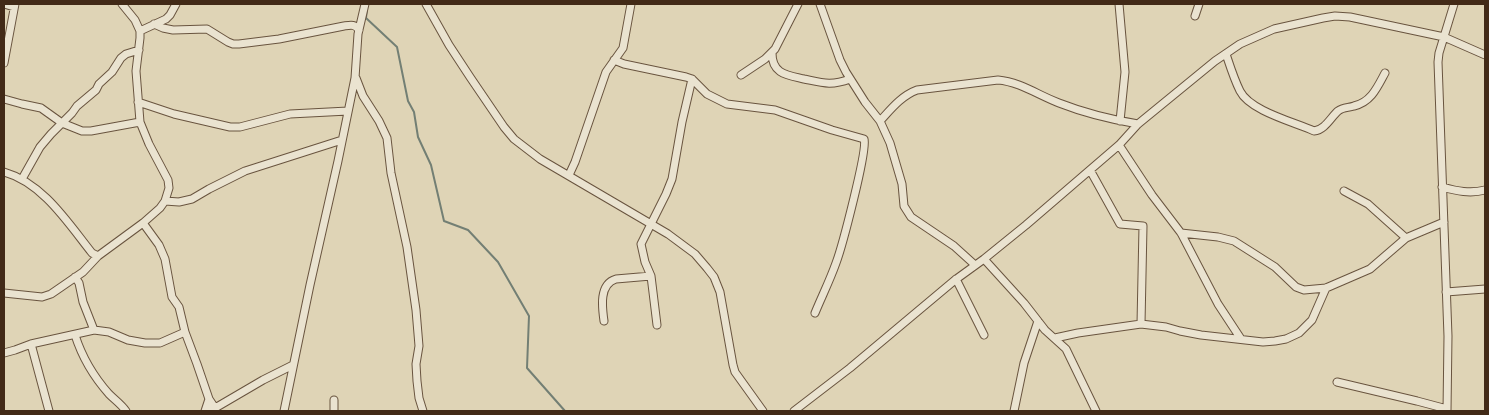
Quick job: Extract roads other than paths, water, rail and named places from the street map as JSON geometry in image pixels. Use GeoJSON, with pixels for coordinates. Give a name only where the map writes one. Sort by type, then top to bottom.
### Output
{"type":"FeatureCollection","features":[{"type":"Feature","properties":{"kind":"street"},"geometry":{"type":"LineString","coordinates":[[4,4],[14,5],[4,62]]}},
{"type":"Feature","properties":{"kind":"street"},"geometry":{"type":"LineString","coordinates":[[4,293],[42,297],[51,294],[82,272],[98,256],[143,223],[166,201],[169,188],[168,180],[148,144],[140,122],[136,71],[140,30],[135,20],[122,4]]}},
{"type":"Feature","properties":{"kind":"street"},"geometry":{"type":"LineString","coordinates":[[140,30],[166,19],[176,4]]}},
{"type":"Feature","properties":{"kind":"street"},"geometry":{"type":"LineString","coordinates":[[284,411],[355,78],[359,30],[365,4]]}},
{"type":"Feature","properties":{"kind":"street"},"geometry":{"type":"LineString","coordinates":[[426,4],[449,46],[514,139],[540,158],[668,234],[695,254],[714,277],[722,300],[735,372],[763,411]]}},
{"type":"Feature","properties":{"kind":"street"},"geometry":{"type":"LineString","coordinates":[[569,175],[606,72],[623,48],[631,4]]}},
{"type":"Feature","properties":{"kind":"street"},"geometry":{"type":"LineString","coordinates":[[741,75],[772,53],[798,4]]}},
{"type":"Feature","properties":{"kind":"street"},"geometry":{"type":"LineString","coordinates":[[820,4],[840,60],[865,102],[880,121],[890,143],[899,170],[904,206],[907,212],[910,217],[954,246],[975,265]]}},
{"type":"Feature","properties":{"kind":"street"},"geometry":{"type":"LineString","coordinates":[[1118,4],[1125,72],[1120,121]]}},
{"type":"Feature","properties":{"kind":"street"},"geometry":{"type":"LineString","coordinates":[[1195,16],[1199,4]]}},
{"type":"Feature","properties":{"kind":"street"},"geometry":{"type":"LineString","coordinates":[[1336,382],[1418,401],[1447,410],[1448,336],[1438,62],[1439,52],[1454,4]]}},
{"type":"Feature","properties":{"kind":"street"},"geometry":{"type":"LineString","coordinates":[[794,411],[850,368],[956,279],[1026,225],[1119,145],[1138,124],[1215,61],[1240,44],[1274,29],[1335,16],[1350,17],[1444,37],[1485,55]]}},
{"type":"Feature","properties":{"kind":"street"},"geometry":{"type":"LineString","coordinates":[[154,24],[173,30],[206,29],[233,44],[279,39],[344,26],[354,25],[359,30]]}},
{"type":"Feature","properties":{"kind":"street"},"geometry":{"type":"LineString","coordinates":[[22,179],[40,147],[77,106],[96,90],[98,84],[112,72],[126,54],[139,50]]}},
{"type":"Feature","properties":{"kind":"street"},"geometry":{"type":"LineString","coordinates":[[772,53],[775,66],[785,75],[824,84],[838,83],[850,79]]}},
{"type":"Feature","properties":{"kind":"street"},"geometry":{"type":"LineString","coordinates":[[1226,54],[1240,90],[1250,103],[1262,110],[1314,131],[1322,128],[1339,110],[1367,101],[1374,95],[1385,73]]}},
{"type":"Feature","properties":{"kind":"street"},"geometry":{"type":"LineString","coordinates":[[614,60],[624,64],[686,76],[692,79],[707,94],[727,104],[775,110],[832,130],[860,137],[865,141],[860,170],[836,263],[816,313]]}},
{"type":"Feature","properties":{"kind":"street"},"geometry":{"type":"LineString","coordinates":[[355,78],[387,138],[391,173],[407,247],[416,310],[419,346],[416,364],[417,381],[423,411]]}},
{"type":"Feature","properties":{"kind":"street"},"geometry":{"type":"LineString","coordinates":[[657,325],[651,276],[641,244],[672,179],[692,79]]}},
{"type":"Feature","properties":{"kind":"street"},"geometry":{"type":"LineString","coordinates":[[880,121],[901,99],[917,90],[998,80],[1020,85],[1060,103],[1120,121],[1138,124]]}},
{"type":"Feature","properties":{"kind":"street"},"geometry":{"type":"LineString","coordinates":[[4,99],[41,108],[62,123],[82,131],[140,122]]}},
{"type":"Feature","properties":{"kind":"street"},"geometry":{"type":"LineString","coordinates":[[138,102],[174,114],[230,127],[240,127],[290,114],[348,111]]}},
{"type":"Feature","properties":{"kind":"street"},"geometry":{"type":"LineString","coordinates":[[166,201],[179,202],[192,199],[245,171],[342,140]]}},
{"type":"Feature","properties":{"kind":"street"},"geometry":{"type":"LineString","coordinates":[[1119,145],[1152,196],[1181,233],[1218,304],[1241,339]]}},
{"type":"Feature","properties":{"kind":"street"},"geometry":{"type":"LineString","coordinates":[[1090,170],[1120,224],[1142,226],[1141,324]]}},
{"type":"Feature","properties":{"kind":"street"},"geometry":{"type":"LineString","coordinates":[[4,172],[22,179],[45,197],[92,253],[98,256]]}},
{"type":"Feature","properties":{"kind":"street"},"geometry":{"type":"LineString","coordinates":[[1442,187],[1463,192],[1485,190]]}},
{"type":"Feature","properties":{"kind":"street"},"geometry":{"type":"LineString","coordinates":[[1344,191],[1374,209],[1406,238]]}},
{"type":"Feature","properties":{"kind":"street"},"geometry":{"type":"LineString","coordinates":[[1181,233],[1218,237],[1234,241],[1275,267],[1296,287],[1304,290],[1326,288],[1370,269],[1406,238],[1444,222]]}},
{"type":"Feature","properties":{"kind":"street"},"geometry":{"type":"LineString","coordinates":[[143,223],[159,246],[165,259],[172,297],[179,307],[185,332],[213,410],[263,380],[293,365]]}},
{"type":"Feature","properties":{"kind":"street"},"geometry":{"type":"LineString","coordinates":[[984,259],[1024,302],[1038,321],[1066,349],[1096,411]]}},
{"type":"Feature","properties":{"kind":"street"},"geometry":{"type":"LineString","coordinates":[[604,321],[602,306],[605,289],[611,281],[651,276]]}},
{"type":"Feature","properties":{"kind":"street"},"geometry":{"type":"LineString","coordinates":[[75,277],[79,282],[83,302],[94,330]]}},
{"type":"Feature","properties":{"kind":"street"},"geometry":{"type":"LineString","coordinates":[[956,279],[984,335]]}},
{"type":"Feature","properties":{"kind":"street"},"geometry":{"type":"LineString","coordinates":[[1055,338],[1141,324],[1166,327],[1201,335],[1262,342],[1286,339],[1299,333],[1312,320],[1326,288]]}},
{"type":"Feature","properties":{"kind":"street"},"geometry":{"type":"LineString","coordinates":[[1446,292],[1482,289],[1485,296]]}},
{"type":"Feature","properties":{"kind":"street"},"geometry":{"type":"LineString","coordinates":[[1014,411],[1024,363],[1038,321]]}},
{"type":"Feature","properties":{"kind":"street"},"geometry":{"type":"LineString","coordinates":[[4,353],[31,344],[94,330],[109,332],[128,340],[160,344],[185,332]]}},
{"type":"Feature","properties":{"kind":"street"},"geometry":{"type":"LineString","coordinates":[[75,335],[84,360],[111,396],[126,411]]}},
{"type":"Feature","properties":{"kind":"street"},"geometry":{"type":"LineString","coordinates":[[31,344],[49,411]]}},
{"type":"Feature","properties":{"kind":"street"},"geometry":{"type":"LineString","coordinates":[[205,411],[209,399]]}},
{"type":"Feature","properties":{"kind":"street"},"geometry":{"type":"LineString","coordinates":[[334,400],[334,411]]}},
{"type":"Feature","properties":{"kind":"waterway"},"geometry":{"type":"LineString","coordinates":[[367,9],[366,18],[397,47],[408,101],[414,112],[418,137],[431,165],[444,221],[468,230],[498,262],[529,316],[527,368],[565,411]]}}]}
